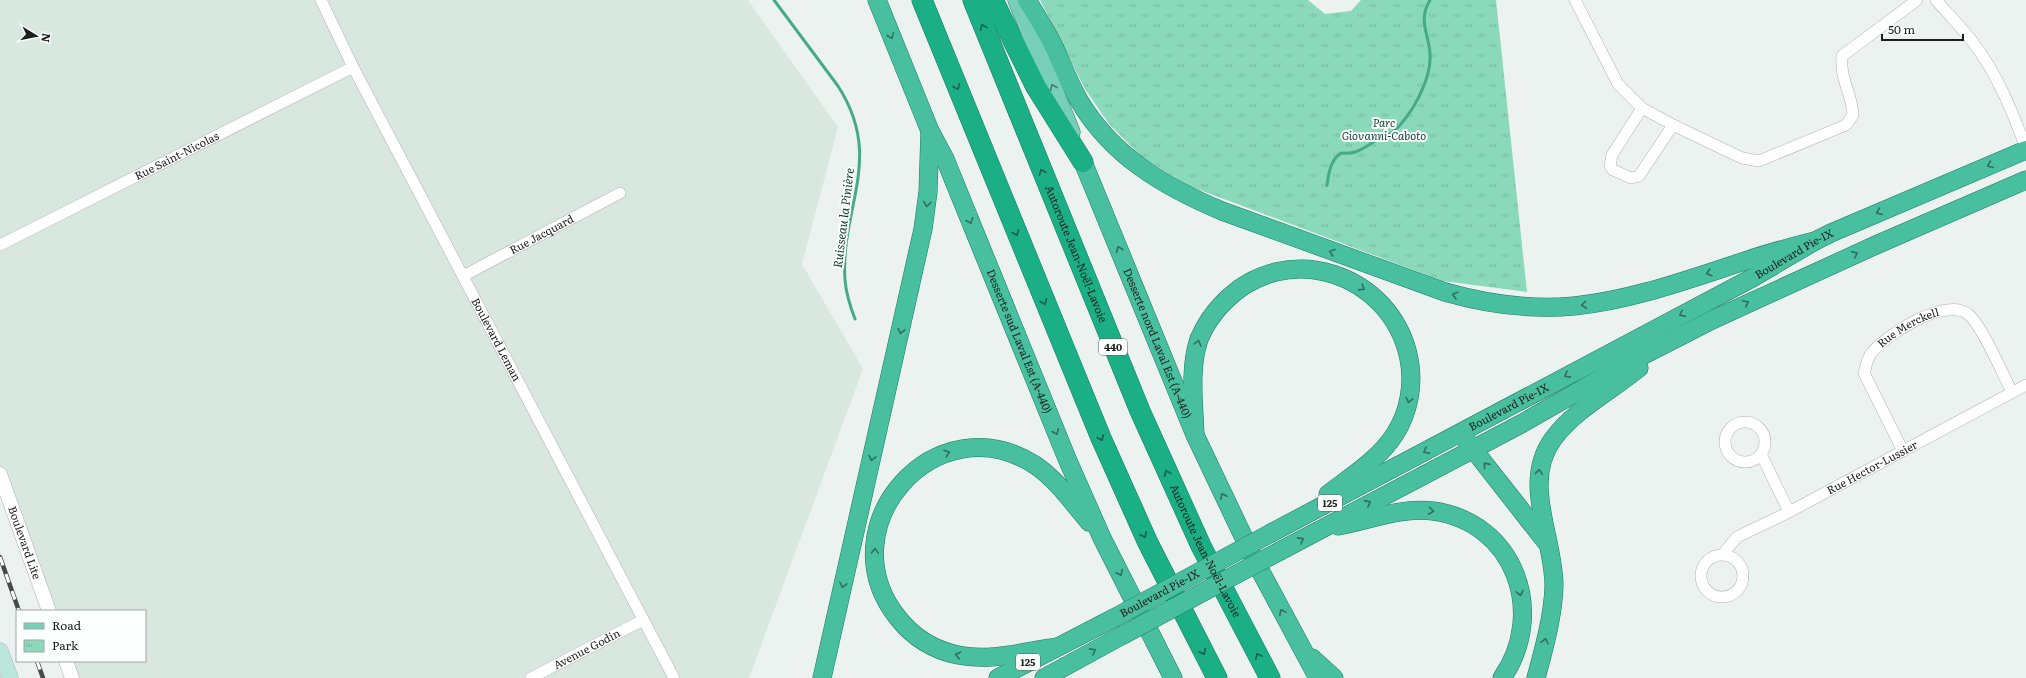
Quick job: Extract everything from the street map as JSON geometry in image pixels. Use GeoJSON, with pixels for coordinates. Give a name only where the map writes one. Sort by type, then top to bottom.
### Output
{"type":"FeatureCollection","features":[{"type":"Feature","properties":{"kind":"highway","name":"Desserte sud Laval Est (A-440)"},"geometry":{"type":"LineString","coordinates":[[876,0],[930,131],[945,159],[1039,393],[1102,538],[1173,678]]}},
{"type":"Feature","properties":{"kind":"highway"},"geometry":{"type":"LineString","coordinates":[[914,0],[943,51]]}},
{"type":"Feature","properties":{"kind":"highway"},"geometry":{"type":"LineString","coordinates":[[922,0],[1101,438],[1145,538],[1215,676]]}},
{"type":"Feature","properties":{"kind":"highway","name":"Autoroute Jean-Noël-Lavoie"},"geometry":{"type":"LineString","coordinates":[[972,0],[1140,411],[1201,546],[1270,678]]}},
{"type":"Feature","properties":{"kind":"highway"},"geometry":{"type":"LineString","coordinates":[[993,0],[1036,88],[1083,162]]}},
{"type":"Feature","properties":{"kind":"highway"},"geometry":{"type":"LineString","coordinates":[[1027,0],[1050,40],[1074,90],[1088,114],[1116,146],[1148,174],[1186,195],[1222,211],[1445,292],[1469,299],[1516,306],[1552,307],[1591,304],[1660,288],[1815,241]]}},
{"type":"Feature","properties":{"kind":"highway"},"geometry":{"type":"LineString","coordinates":[[822,678],[923,229],[928,192],[930,131]]}},
{"type":"Feature","properties":{"kind":"highway","name":"Boulevard Pie-IX"},"geometry":{"type":"LineString","coordinates":[[998,678],[1112,619],[1379,477],[1460,432],[1754,277],[1815,241],[2026,149]]}},
{"type":"Feature","properties":{"kind":"highway","name":"Desserte nord Laval Est (A-440)"},"geometry":{"type":"LineString","coordinates":[[1083,162],[1195,435],[1243,536],[1318,678]]}},
{"type":"Feature","properties":{"kind":"highway","name":"Boulevard Pie-IX"},"geometry":{"type":"LineString","coordinates":[[1044,678],[1060,672],[1121,636],[1472,449],[1674,339],[1781,287],[2026,180]]}},
{"type":"Feature","properties":{"kind":"highway"},"geometry":{"type":"LineString","coordinates":[[1929,191],[1937,196],[1940,201],[1937,218]]}},
{"type":"Feature","properties":{"kind":"highway"},"geometry":{"type":"LineString","coordinates":[[1195,435],[1194,373],[1199,340],[1217,309],[1242,286],[1275,272],[1294,269],[1316,270],[1353,282],[1383,304],[1400,329],[1410,366],[1410,395],[1401,424],[1391,440],[1370,462],[1276,531]]}},
{"type":"Feature","properties":{"kind":"highway"},"geometry":{"type":"LineString","coordinates":[[1536,678],[1549,624],[1553,595],[1553,571],[1539,491],[1539,474],[1542,460],[1552,440],[1571,420],[1674,339]]}},
{"type":"Feature","properties":{"kind":"highway"},"geometry":{"type":"LineString","coordinates":[[1460,432],[1547,543]]}},
{"type":"Feature","properties":{"kind":"highway"},"geometry":{"type":"LineString","coordinates":[[1058,647],[986,657],[969,657],[948,652],[917,637],[894,614],[884,597],[878,580],[875,563],[875,547],[882,515],[899,486],[920,465],[955,451],[972,448],[991,449],[1017,456],[1046,474],[1102,538]]}},
{"type":"Feature","properties":{"kind":"highway"},"geometry":{"type":"LineString","coordinates":[[1321,529],[1362,522],[1392,512],[1418,510],[1453,516],[1469,522],[1486,533],[1499,547],[1510,563],[1518,582],[1522,600],[1523,619],[1518,644],[1511,662],[1502,678]]}},
{"type":"Feature","properties":{"kind":"highway"},"geometry":{"type":"LineString","coordinates":[[1300,646],[1334,678]]}},
{"type":"Feature","properties":{"kind":"main road","name":"Desserte nord Laval Est (A-440)"},"geometry":{"type":"LineString","coordinates":[[1017,0],[1083,162]]}},
{"type":"Feature","properties":{"kind":"main road"},"geometry":{"type":"LineString","coordinates":[[0,651],[10,678]]}},
{"type":"Feature","properties":{"kind":"street","name":"Boulevard Leman"},"geometry":{"type":"LineString","coordinates":[[321,0],[353,67],[674,678]]}},
{"type":"Feature","properties":{"kind":"street"},"geometry":{"type":"LineString","coordinates":[[1574,0],[1618,84],[1642,108],[1673,125],[1742,158],[1759,161],[1846,124],[1854,115],[1853,104],[1847,93],[1841,70],[1842,56],[1917,0]]}},
{"type":"Feature","properties":{"kind":"street"},"geometry":{"type":"LineString","coordinates":[[1936,0],[1973,42],[1990,67],[2004,93],[2026,149]]}},
{"type":"Feature","properties":{"kind":"street","name":"Rue Saint-Nicolas"},"geometry":{"type":"LineString","coordinates":[[0,245],[353,67]]}},
{"type":"Feature","properties":{"kind":"street"},"geometry":{"type":"LineString","coordinates":[[1642,108],[1612,155],[1610,166],[1613,170],[1630,178],[1639,176],[1673,125]]}},
{"type":"Feature","properties":{"kind":"street","name":"Rue Jacquard"},"geometry":{"type":"LineString","coordinates":[[463,276],[620,193]]}},
{"type":"Feature","properties":{"kind":"street","name":"Rue Merckell"},"geometry":{"type":"LineString","coordinates":[[1903,451],[1864,373],[1869,356],[1887,337],[1927,316],[1949,308],[1968,314],[1981,332],[2012,392]]}},
{"type":"Feature","properties":{"kind":"street","name":"Rue Hector-Lussier"},"geometry":{"type":"LineString","coordinates":[[1723,554],[1737,537],[1789,512],[2026,385]]}},
{"type":"Feature","properties":{"kind":"street"},"geometry":{"type":"LineString","coordinates":[[1761,454],[1789,512]]}},
{"type":"Feature","properties":{"kind":"street","name":"Boulevard Lite"},"geometry":{"type":"LineString","coordinates":[[0,474],[49,610]]}},
{"type":"Feature","properties":{"kind":"street","name":"Avenue Godin"},"geometry":{"type":"LineString","coordinates":[[531,678],[643,620]]}},
{"type":"Feature","properties":{"kind":"street"},"geometry":{"type":"LineString","coordinates":[[66,662],[72,678]]}},
{"type":"Feature","properties":{"kind":"shaded area"},"geometry":{"type":"Polygon","coordinates":[[[0,0],[748,0],[838,127],[802,264],[863,369],[749,678],[72,678],[66,662],[146,662],[146,610],[49,610],[0,474],[0,0]]]}},
{"type":"Feature","properties":{"kind":"green space","name":"Parc Giovanni-Caboto"},"geometry":{"type":"Polygon","coordinates":[[[1040,0],[1308,0],[1325,14],[1351,11],[1361,0],[1496,0],[1527,292],[1443,281],[1189,186],[1144,159],[1109,124],[1085,89],[1040,0]]]}},
{"type":"Feature","properties":{"kind":"waterway","name":"Ruisseau la Pinière"},"geometry":{"type":"LineString","coordinates":[[774,0],[838,86],[852,112],[858,137],[860,160],[848,229],[845,254],[845,280],[848,300],[855,319]]}},
{"type":"Feature","properties":{"kind":"waterway"},"geometry":{"type":"LineString","coordinates":[[1327,185],[1332,163],[1337,156],[1341,153],[1356,152],[1393,132],[1414,106],[1424,85],[1430,63],[1430,53],[1424,20],[1426,7],[1430,0]]}},
{"type":"Feature","properties":{"kind":"railway"},"geometry":{"type":"LineString","coordinates":[[0,557],[19,610]]}},
{"type":"Feature","properties":{"kind":"railway"},"geometry":{"type":"LineString","coordinates":[[37,662],[43,678]]}}]}
